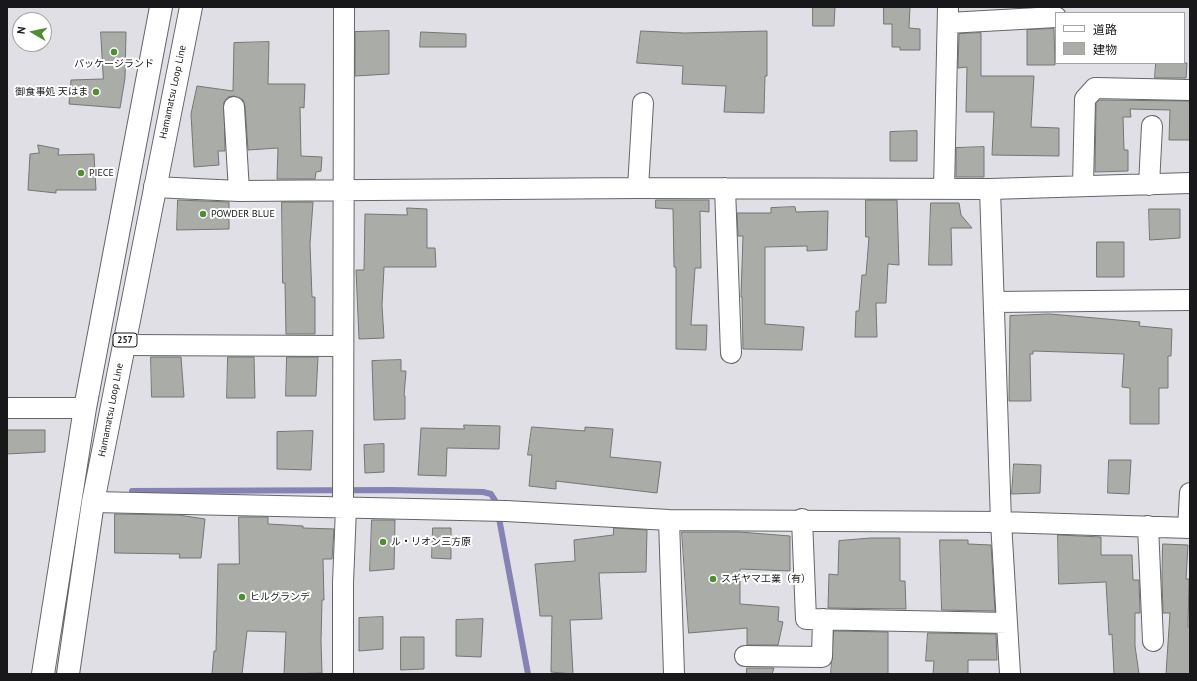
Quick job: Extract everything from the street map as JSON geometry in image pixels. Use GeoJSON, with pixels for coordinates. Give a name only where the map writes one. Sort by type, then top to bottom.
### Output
{"type":"FeatureCollection","features":[{"type":"Feature","properties":{"kind":"highway","name":"257"},"geometry":{"type":"LineString","coordinates":[[42,674],[85,408],[161,7]]}},
{"type":"Feature","properties":{"kind":"highway","name":"Hamamatsu Loop Line"},"geometry":{"type":"LineString","coordinates":[[68,674],[93,502],[154,187],[191,7]]}},
{"type":"Feature","properties":{"kind":"street"},"geometry":{"type":"LineString","coordinates":[[343,674],[344,7]]}},
{"type":"Feature","properties":{"kind":"street"},"geometry":{"type":"LineString","coordinates":[[944,189],[948,15],[1055,17]]}},
{"type":"Feature","properties":{"kind":"street"},"geometry":{"type":"LineString","coordinates":[[1083,186],[1085,99],[1095,88],[1190,90]]}},
{"type":"Feature","properties":{"kind":"street"},"geometry":{"type":"LineString","coordinates":[[638,188],[643,103]]}},
{"type":"Feature","properties":{"kind":"street"},"geometry":{"type":"LineString","coordinates":[[234,107],[239,191]]}},
{"type":"Feature","properties":{"kind":"street"},"geometry":{"type":"LineString","coordinates":[[1149,185],[1152,126]]}},
{"type":"Feature","properties":{"kind":"street"},"geometry":{"type":"LineString","coordinates":[[154,187],[239,191],[638,188],[990,189],[1190,183]]}},
{"type":"Feature","properties":{"kind":"street"},"geometry":{"type":"LineString","coordinates":[[725,188],[731,353]]}},
{"type":"Feature","properties":{"kind":"street"},"geometry":{"type":"LineString","coordinates":[[990,189],[1001,522],[1010,674]]}},
{"type":"Feature","properties":{"kind":"street"},"geometry":{"type":"LineString","coordinates":[[994,302],[1190,300]]}},
{"type":"Feature","properties":{"kind":"street"},"geometry":{"type":"LineString","coordinates":[[124,345],[343,346]]}},
{"type":"Feature","properties":{"kind":"street"},"geometry":{"type":"LineString","coordinates":[[7,408],[85,408]]}},
{"type":"Feature","properties":{"kind":"street"},"geometry":{"type":"LineString","coordinates":[[93,502],[343,499],[669,520],[802,519],[1001,522],[1189,528],[1190,493]]}},
{"type":"Feature","properties":{"kind":"street"},"geometry":{"type":"LineString","coordinates":[[802,519],[806,619],[1007,623]]}},
{"type":"Feature","properties":{"kind":"street"},"geometry":{"type":"LineString","coordinates":[[669,520],[674,674]]}},
{"type":"Feature","properties":{"kind":"street"},"geometry":{"type":"LineString","coordinates":[[1148,526],[1153,641]]}},
{"type":"Feature","properties":{"kind":"street"},"geometry":{"type":"LineString","coordinates":[[745,656],[822,656],[824,619]]}},
{"type":"Feature","properties":{"kind":"building"},"geometry":{"type":"Polygon","coordinates":[[[813,7],[835,7],[834,26],[813,26],[813,7]]]}},
{"type":"Feature","properties":{"kind":"building"},"geometry":{"type":"Polygon","coordinates":[[[884,7],[910,7],[909,28],[920,29],[920,50],[900,50],[900,47],[892,47],[892,24],[884,24],[884,7]]]}},
{"type":"Feature","properties":{"kind":"building"},"geometry":{"type":"Polygon","coordinates":[[[1054,29],[1055,65],[1027,65],[1027,30],[1054,29]]]}},
{"type":"Feature","properties":{"kind":"building"},"geometry":{"type":"Polygon","coordinates":[[[389,31],[389,74],[355,76],[355,32],[389,31]]]}},
{"type":"Feature","properties":{"kind":"building"},"geometry":{"type":"Polygon","coordinates":[[[641,31],[684,33],[767,31],[767,76],[765,76],[764,113],[724,112],[726,86],[682,84],[683,66],[637,63],[641,31]]]}},
{"type":"Feature","properties":{"kind":"building"},"geometry":{"type":"Polygon","coordinates":[[[101,32],[126,32],[125,78],[120,108],[69,104],[71,80],[103,79],[101,32]]]}},
{"type":"Feature","properties":{"kind":"building"},"geometry":{"type":"Polygon","coordinates":[[[421,32],[466,34],[466,47],[420,47],[421,32]]]}},
{"type":"Feature","properties":{"kind":"building"},"geometry":{"type":"Polygon","coordinates":[[[981,33],[981,76],[1034,76],[1031,127],[1059,128],[1059,156],[992,155],[994,112],[966,112],[967,67],[958,68],[959,34],[981,33]]]}},
{"type":"Feature","properties":{"kind":"building"},"geometry":{"type":"Polygon","coordinates":[[[269,42],[268,84],[305,84],[304,108],[300,107],[301,156],[322,157],[321,171],[316,172],[315,179],[277,179],[278,148],[248,150],[245,106],[243,100],[234,96],[228,97],[224,102],[225,151],[218,151],[219,165],[194,167],[191,114],[197,86],[233,91],[234,43],[269,42]]]}},
{"type":"Feature","properties":{"kind":"building"},"geometry":{"type":"Polygon","coordinates":[[[1187,63],[1186,78],[1155,78],[1156,64],[1187,63]]]}},
{"type":"Feature","properties":{"kind":"building"},"geometry":{"type":"Polygon","coordinates":[[[1100,100],[1190,101],[1190,140],[1169,140],[1170,110],[1130,109],[1131,117],[1123,117],[1124,150],[1128,150],[1128,171],[1095,172],[1096,104],[1100,100]]]}},
{"type":"Feature","properties":{"kind":"building"},"geometry":{"type":"Polygon","coordinates":[[[917,131],[917,161],[890,161],[890,132],[917,131]]]}},
{"type":"Feature","properties":{"kind":"building"},"geometry":{"type":"Polygon","coordinates":[[[38,145],[59,149],[58,155],[94,154],[96,190],[56,190],[56,193],[28,190],[30,154],[39,153],[38,145]]]}},
{"type":"Feature","properties":{"kind":"building"},"geometry":{"type":"Polygon","coordinates":[[[984,147],[984,177],[956,177],[956,148],[984,147]]]}},
{"type":"Feature","properties":{"kind":"building","name":"POWDER BLUE"},"geometry":{"type":"Polygon","coordinates":[[[178,200],[229,202],[229,229],[177,230],[178,200]]]}},
{"type":"Feature","properties":{"kind":"building"},"geometry":{"type":"Polygon","coordinates":[[[656,200],[709,200],[709,212],[700,211],[701,268],[695,268],[691,325],[707,325],[706,350],[676,349],[676,267],[674,267],[673,209],[656,208],[656,200]]]}},
{"type":"Feature","properties":{"kind":"building"},"geometry":{"type":"Polygon","coordinates":[[[866,200],[897,200],[899,265],[888,264],[886,303],[876,303],[877,337],[855,337],[856,311],[859,311],[862,275],[866,275],[869,237],[866,237],[866,200]]]}},
{"type":"Feature","properties":{"kind":"building"},"geometry":{"type":"Polygon","coordinates":[[[282,202],[313,202],[310,244],[312,297],[315,297],[315,334],[286,334],[285,283],[283,283],[282,202]]]}},
{"type":"Feature","properties":{"kind":"building"},"geometry":{"type":"Polygon","coordinates":[[[931,203],[959,203],[961,215],[972,228],[951,228],[952,265],[929,265],[931,203]]]}},
{"type":"Feature","properties":{"kind":"building"},"geometry":{"type":"Polygon","coordinates":[[[795,207],[796,212],[828,211],[827,250],[807,251],[807,246],[765,247],[765,324],[804,327],[802,350],[743,349],[741,297],[743,236],[738,236],[737,213],[771,213],[771,208],[795,207]]]}},
{"type":"Feature","properties":{"kind":"building"},"geometry":{"type":"Polygon","coordinates":[[[407,208],[427,209],[427,248],[435,248],[436,267],[384,267],[382,305],[384,338],[359,339],[356,270],[364,270],[365,214],[407,215],[407,208]]]}},
{"type":"Feature","properties":{"kind":"building"},"geometry":{"type":"Polygon","coordinates":[[[1149,209],[1180,209],[1180,238],[1150,240],[1149,209]]]}},
{"type":"Feature","properties":{"kind":"building"},"geometry":{"type":"Polygon","coordinates":[[[1097,242],[1124,242],[1124,277],[1097,277],[1097,242]]]}},
{"type":"Feature","properties":{"kind":"building"},"geometry":{"type":"Polygon","coordinates":[[[1050,314],[1140,322],[1139,326],[1172,329],[1171,356],[1168,356],[1168,388],[1159,388],[1159,424],[1130,424],[1130,388],[1122,387],[1124,354],[1033,351],[1033,354],[1030,354],[1031,401],[1009,401],[1010,316],[1050,314]]]}},
{"type":"Feature","properties":{"kind":"building"},"geometry":{"type":"Polygon","coordinates":[[[151,357],[181,357],[184,397],[152,397],[151,357]]]}},
{"type":"Feature","properties":{"kind":"building"},"geometry":{"type":"Polygon","coordinates":[[[228,357],[254,357],[255,398],[227,398],[228,357]]]}},
{"type":"Feature","properties":{"kind":"building"},"geometry":{"type":"Polygon","coordinates":[[[287,357],[318,357],[316,396],[286,396],[287,357]]]}},
{"type":"Feature","properties":{"kind":"building"},"geometry":{"type":"Polygon","coordinates":[[[401,360],[401,371],[406,371],[404,396],[405,419],[374,420],[372,361],[401,360]]]}},
{"type":"Feature","properties":{"kind":"building"},"geometry":{"type":"Polygon","coordinates":[[[464,425],[500,426],[499,449],[447,448],[446,476],[418,475],[421,428],[464,429],[464,425]]]}},
{"type":"Feature","properties":{"kind":"building"},"geometry":{"type":"Polygon","coordinates":[[[532,427],[585,431],[585,427],[613,429],[610,457],[661,462],[657,493],[556,481],[556,489],[529,486],[532,455],[528,455],[532,427]]]}},
{"type":"Feature","properties":{"kind":"building"},"geometry":{"type":"Polygon","coordinates":[[[7,430],[45,430],[45,452],[7,454],[7,430]]]}},
{"type":"Feature","properties":{"kind":"building"},"geometry":{"type":"Polygon","coordinates":[[[313,431],[311,470],[277,469],[277,432],[313,431]]]}},
{"type":"Feature","properties":{"kind":"building"},"geometry":{"type":"Polygon","coordinates":[[[384,444],[384,472],[365,473],[364,445],[384,444]]]}},
{"type":"Feature","properties":{"kind":"building"},"geometry":{"type":"Polygon","coordinates":[[[1109,460],[1131,460],[1129,494],[1108,493],[1109,460]]]}},
{"type":"Feature","properties":{"kind":"building"},"geometry":{"type":"Polygon","coordinates":[[[1014,464],[1041,465],[1040,493],[1012,494],[1014,464]]]}},
{"type":"Feature","properties":{"kind":"building"},"geometry":{"type":"Polygon","coordinates":[[[115,514],[178,515],[205,519],[201,558],[179,558],[180,554],[115,553],[115,514]]]}},
{"type":"Feature","properties":{"kind":"building"},"geometry":{"type":"Polygon","coordinates":[[[239,517],[268,517],[268,524],[303,526],[303,528],[334,529],[332,559],[323,559],[324,600],[322,600],[322,673],[284,674],[286,632],[247,631],[242,674],[212,674],[214,651],[216,651],[218,564],[239,564],[239,517]]]}},
{"type":"Feature","properties":{"kind":"building","name":"ル・リオン三方原"},"geometry":{"type":"Polygon","coordinates":[[[372,520],[395,520],[394,569],[370,571],[372,520]]]}},
{"type":"Feature","properties":{"kind":"building"},"geometry":{"type":"Polygon","coordinates":[[[433,528],[451,528],[451,559],[432,558],[433,528]]]}},
{"type":"Feature","properties":{"kind":"building"},"geometry":{"type":"Polygon","coordinates":[[[614,528],[647,530],[646,572],[599,573],[602,619],[570,620],[573,674],[551,672],[552,616],[540,616],[535,564],[575,561],[574,540],[613,535],[614,528]]]}},
{"type":"Feature","properties":{"kind":"building","name":"スギヤマ工業（有）"},"geometry":{"type":"Polygon","coordinates":[[[682,532],[739,532],[790,536],[790,571],[740,569],[740,604],[779,607],[778,621],[783,622],[778,645],[747,645],[747,628],[689,633],[682,532]]]}},
{"type":"Feature","properties":{"kind":"building"},"geometry":{"type":"Polygon","coordinates":[[[1058,535],[1101,537],[1101,555],[1132,555],[1133,580],[1139,580],[1140,613],[1135,613],[1135,646],[1139,674],[1114,674],[1112,634],[1109,635],[1106,582],[1059,584],[1058,535]]]}},
{"type":"Feature","properties":{"kind":"building"},"geometry":{"type":"Polygon","coordinates":[[[871,538],[900,538],[900,581],[905,581],[906,609],[828,608],[829,574],[838,575],[839,541],[871,538]]]}},
{"type":"Feature","properties":{"kind":"building"},"geometry":{"type":"Polygon","coordinates":[[[940,540],[968,540],[968,544],[991,545],[995,611],[942,610],[940,540]]]}},
{"type":"Feature","properties":{"kind":"building"},"geometry":{"type":"Polygon","coordinates":[[[1163,544],[1188,545],[1186,579],[1189,579],[1188,627],[1190,627],[1190,674],[1166,674],[1170,613],[1163,613],[1163,544]]]}},
{"type":"Feature","properties":{"kind":"building"},"geometry":{"type":"Polygon","coordinates":[[[383,617],[383,649],[359,651],[359,618],[383,617]]]}},
{"type":"Feature","properties":{"kind":"building"},"geometry":{"type":"Polygon","coordinates":[[[483,619],[481,657],[456,656],[456,620],[483,619]]]}},
{"type":"Feature","properties":{"kind":"building"},"geometry":{"type":"Polygon","coordinates":[[[834,631],[888,632],[888,674],[831,674],[834,631]]]}},
{"type":"Feature","properties":{"kind":"building"},"geometry":{"type":"Polygon","coordinates":[[[928,633],[996,634],[997,660],[968,660],[968,674],[933,674],[934,661],[926,661],[928,633]]]}},
{"type":"Feature","properties":{"kind":"building"},"geometry":{"type":"Polygon","coordinates":[[[401,637],[424,637],[424,669],[401,670],[401,637]]]}},
{"type":"Feature","properties":{"kind":"building"},"geometry":{"type":"Polygon","coordinates":[[[747,668],[774,668],[772,674],[747,674],[747,668]]]}},
{"type":"Feature","properties":{"kind":"waterway"},"geometry":{"type":"LineString","coordinates":[[132,491],[392,490],[483,492],[491,494],[496,502],[528,674]]}},
{"type":"Feature","properties":{"kind":"place","name":"パッケージランド"},"geometry":{"type":"Point","coordinates":[114,52]}},
{"type":"Feature","properties":{"kind":"place","name":"御食事処 天はま"},"geometry":{"type":"Point","coordinates":[96,92]}},
{"type":"Feature","properties":{"kind":"place","name":"PIECE"},"geometry":{"type":"Point","coordinates":[81,173]}},
{"type":"Feature","properties":{"kind":"place","name":"POWDER BLUE"},"geometry":{"type":"Point","coordinates":[203,214]}},
{"type":"Feature","properties":{"kind":"place","name":"ル・リオン三方原"},"geometry":{"type":"Point","coordinates":[383,542]}},
{"type":"Feature","properties":{"kind":"place","name":"スギヤマ工業（有）"},"geometry":{"type":"Point","coordinates":[713,579]}},
{"type":"Feature","properties":{"kind":"place","name":"ヒルグランデ"},"geometry":{"type":"Point","coordinates":[242,597]}}]}
